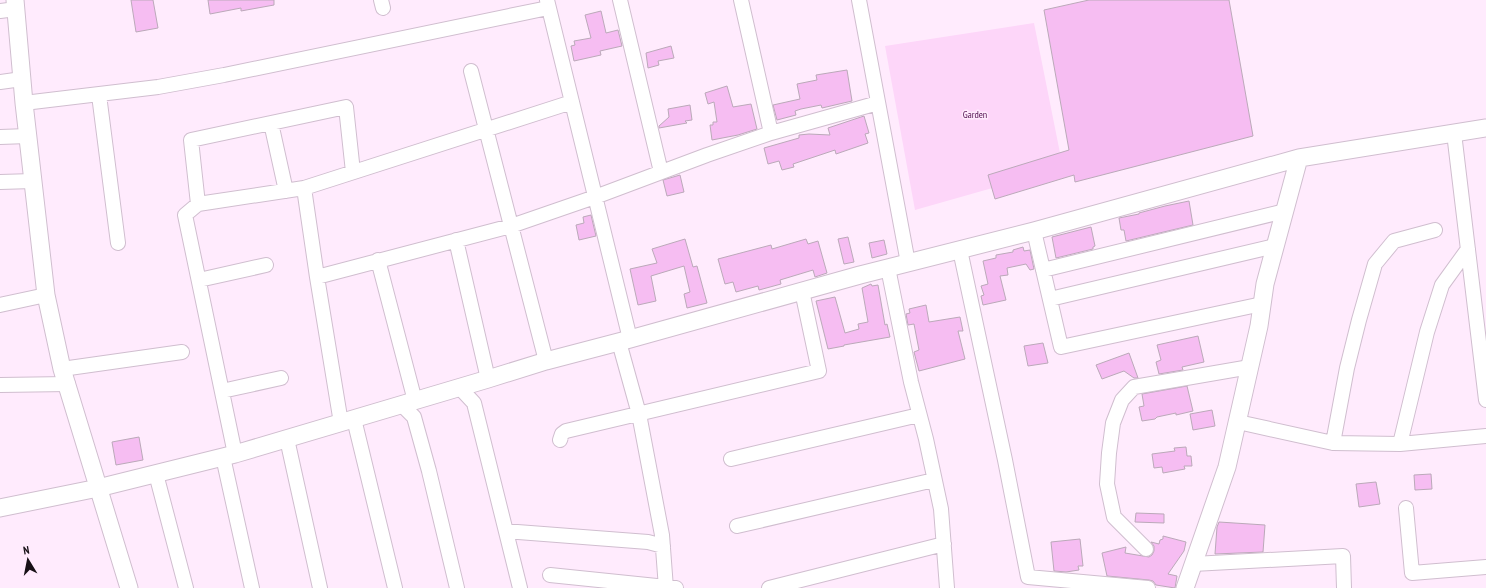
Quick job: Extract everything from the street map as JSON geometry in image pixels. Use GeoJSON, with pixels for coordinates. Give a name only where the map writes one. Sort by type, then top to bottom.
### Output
{"type":"FeatureCollection","features":[{"type":"Feature","properties":{"kind":"street"},"geometry":{"type":"LineString","coordinates":[[620,0],[660,172]]}},
{"type":"Feature","properties":{"kind":"street"},"geometry":{"type":"LineString","coordinates":[[741,0],[771,133]]}},
{"type":"Feature","properties":{"kind":"street"},"geometry":{"type":"LineString","coordinates":[[860,0],[908,263]]}},
{"type":"Feature","properties":{"kind":"street"},"geometry":{"type":"LineString","coordinates":[[24,103],[99,95],[224,75],[548,4],[595,197],[639,414],[670,588],[550,575]]}},
{"type":"Feature","properties":{"kind":"street"},"geometry":{"type":"LineString","coordinates":[[10,7],[22,80],[46,295],[65,377],[129,588]]}},
{"type":"Feature","properties":{"kind":"street"},"geometry":{"type":"LineString","coordinates":[[471,71],[546,361]]}},
{"type":"Feature","properties":{"kind":"street"},"geometry":{"type":"LineString","coordinates":[[0,82],[22,80]]}},
{"type":"Feature","properties":{"kind":"street"},"geometry":{"type":"LineString","coordinates":[[99,95],[118,243]]}},
{"type":"Feature","properties":{"kind":"street"},"geometry":{"type":"LineString","coordinates":[[252,588],[229,456],[222,391],[185,215],[198,204],[304,188],[572,102]]}},
{"type":"Feature","properties":{"kind":"street"},"geometry":{"type":"LineString","coordinates":[[317,277],[511,226],[771,133],[878,103]]}},
{"type":"Feature","properties":{"kind":"street"},"geometry":{"type":"LineString","coordinates":[[198,204],[191,140],[346,107],[353,172]]}},
{"type":"Feature","properties":{"kind":"street"},"geometry":{"type":"LineString","coordinates":[[271,123],[286,191]]}},
{"type":"Feature","properties":{"kind":"street"},"geometry":{"type":"LineString","coordinates":[[0,508],[98,488],[229,456],[488,380],[546,361],[888,268],[1034,231],[1299,158],[1486,128]]}},
{"type":"Feature","properties":{"kind":"street"},"geometry":{"type":"LineString","coordinates":[[1454,133],[1486,400]]}},
{"type":"Feature","properties":{"kind":"street"},"geometry":{"type":"LineString","coordinates":[[0,137],[28,136]]}},
{"type":"Feature","properties":{"kind":"street"},"geometry":{"type":"LineString","coordinates":[[1185,588],[1227,467],[1250,367],[1265,284],[1299,158]]}},
{"type":"Feature","properties":{"kind":"street"},"geometry":{"type":"LineString","coordinates":[[0,182],[33,181]]}},
{"type":"Feature","properties":{"kind":"street"},"geometry":{"type":"LineString","coordinates":[[304,188],[317,277],[347,421],[395,588]]}},
{"type":"Feature","properties":{"kind":"street"},"geometry":{"type":"LineString","coordinates":[[1043,270],[1285,212]]}},
{"type":"Feature","properties":{"kind":"street"},"geometry":{"type":"LineString","coordinates":[[1333,444],[1347,368],[1375,264],[1394,240],[1435,230]]}},
{"type":"Feature","properties":{"kind":"street"},"geometry":{"type":"LineString","coordinates":[[1034,231],[1061,347],[1262,304]]}},
{"type":"Feature","properties":{"kind":"street"},"geometry":{"type":"LineString","coordinates":[[456,240],[488,380]]}},
{"type":"Feature","properties":{"kind":"street"},"geometry":{"type":"LineString","coordinates":[[1050,299],[1275,246]]}},
{"type":"Feature","properties":{"kind":"street"},"geometry":{"type":"LineString","coordinates":[[1400,444],[1427,332],[1442,285],[1468,249]]}},
{"type":"Feature","properties":{"kind":"street"},"geometry":{"type":"LineString","coordinates":[[960,250],[1005,460],[1028,577],[1148,588]]}},
{"type":"Feature","properties":{"kind":"street"},"geometry":{"type":"LineString","coordinates":[[378,260],[409,403],[429,471],[457,588]]}},
{"type":"Feature","properties":{"kind":"street"},"geometry":{"type":"LineString","coordinates":[[199,280],[266,265]]}},
{"type":"Feature","properties":{"kind":"street"},"geometry":{"type":"LineString","coordinates":[[888,268],[911,382],[941,509],[947,588]]}},
{"type":"Feature","properties":{"kind":"street"},"geometry":{"type":"LineString","coordinates":[[560,440],[562,434],[566,431],[819,371],[802,291]]}},
{"type":"Feature","properties":{"kind":"street"},"geometry":{"type":"LineString","coordinates":[[0,305],[46,295]]}},
{"type":"Feature","properties":{"kind":"street"},"geometry":{"type":"LineString","coordinates":[[0,385],[65,377],[182,352]]}},
{"type":"Feature","properties":{"kind":"street"},"geometry":{"type":"LineString","coordinates":[[1146,550],[1114,517],[1107,484],[1109,453],[1114,423],[1122,400],[1134,387],[1250,367]]}},
{"type":"Feature","properties":{"kind":"street"},"geometry":{"type":"LineString","coordinates":[[222,391],[281,378]]}},
{"type":"Feature","properties":{"kind":"street"},"geometry":{"type":"LineString","coordinates":[[460,388],[474,403],[520,588]]}},
{"type":"Feature","properties":{"kind":"street"},"geometry":{"type":"LineString","coordinates":[[731,459],[920,415]]}},
{"type":"Feature","properties":{"kind":"street"},"geometry":{"type":"LineString","coordinates":[[1238,422],[1333,444],[1400,444],[1486,436]]}},
{"type":"Feature","properties":{"kind":"street"},"geometry":{"type":"LineString","coordinates":[[287,439],[320,588]]}},
{"type":"Feature","properties":{"kind":"street"},"geometry":{"type":"LineString","coordinates":[[156,474],[186,588]]}},
{"type":"Feature","properties":{"kind":"street"},"geometry":{"type":"LineString","coordinates":[[737,526],[934,480]]}},
{"type":"Feature","properties":{"kind":"street"},"geometry":{"type":"LineString","coordinates":[[1406,508],[1412,573],[1486,567]]}},
{"type":"Feature","properties":{"kind":"street"},"geometry":{"type":"LineString","coordinates":[[506,531],[648,542],[663,546]]}},
{"type":"Feature","properties":{"kind":"street"},"geometry":{"type":"LineString","coordinates":[[769,588],[944,544]]}},
{"type":"Feature","properties":{"kind":"street"},"geometry":{"type":"LineString","coordinates":[[1193,564],[1343,556],[1344,588]]}},
{"type":"Feature","properties":{"kind":"green space","name":"Garden"},"geometry":{"type":"Polygon","coordinates":[[[1034,23],[1063,168],[915,210],[885,46],[1034,23]]]}},
{"type":"Feature","properties":{"kind":"building"},"geometry":{"type":"Polygon","coordinates":[[[131,0],[153,0],[158,28],[136,32],[131,0]]]}},
{"type":"Feature","properties":{"kind":"building"},"geometry":{"type":"Polygon","coordinates":[[[208,0],[274,0],[274,5],[241,11],[241,8],[210,14],[208,0]]]}},
{"type":"Feature","properties":{"kind":"building"},"geometry":{"type":"Polygon","coordinates":[[[1089,0],[1229,0],[1253,136],[1075,182],[1074,175],[995,199],[988,175],[1069,150],[1044,10],[1089,0]]]}},
{"type":"Feature","properties":{"kind":"building"},"geometry":{"type":"Polygon","coordinates":[[[601,11],[606,33],[618,30],[622,46],[600,51],[601,55],[574,61],[571,46],[575,45],[574,41],[591,38],[585,15],[601,11]]]}},
{"type":"Feature","properties":{"kind":"building"},"geometry":{"type":"Polygon","coordinates":[[[671,46],[674,58],[658,61],[659,65],[648,68],[646,53],[671,46]]]}},
{"type":"Feature","properties":{"kind":"building"},"geometry":{"type":"Polygon","coordinates":[[[847,70],[852,101],[822,108],[821,105],[801,109],[795,111],[796,115],[777,120],[773,105],[800,99],[797,84],[817,80],[816,75],[847,70]]]}},
{"type":"Feature","properties":{"kind":"building"},"geometry":{"type":"Polygon","coordinates":[[[727,86],[733,107],[751,104],[757,129],[738,135],[712,140],[710,125],[713,125],[713,122],[717,122],[714,102],[708,104],[705,93],[727,86]]]}},
{"type":"Feature","properties":{"kind":"building"},"geometry":{"type":"Polygon","coordinates":[[[690,105],[692,120],[685,121],[687,123],[659,128],[659,126],[669,117],[668,109],[690,105]]]}},
{"type":"Feature","properties":{"kind":"building"},"geometry":{"type":"Polygon","coordinates":[[[864,116],[869,133],[865,134],[868,143],[836,154],[835,150],[793,164],[794,167],[782,170],[779,161],[768,164],[764,148],[799,138],[799,135],[830,135],[828,128],[864,116]]]}},
{"type":"Feature","properties":{"kind":"building"},"geometry":{"type":"Polygon","coordinates":[[[680,175],[684,192],[667,196],[663,180],[680,175]]]}},
{"type":"Feature","properties":{"kind":"building"},"geometry":{"type":"Polygon","coordinates":[[[1189,201],[1193,225],[1126,241],[1124,230],[1121,230],[1119,218],[1189,201]]]}},
{"type":"Feature","properties":{"kind":"building"},"geometry":{"type":"Polygon","coordinates":[[[591,215],[596,236],[579,240],[576,225],[584,223],[583,217],[591,215]]]}},
{"type":"Feature","properties":{"kind":"building"},"geometry":{"type":"Polygon","coordinates":[[[1091,227],[1095,246],[1093,249],[1056,258],[1052,237],[1091,227]]]}},
{"type":"Feature","properties":{"kind":"building"},"geometry":{"type":"Polygon","coordinates":[[[848,237],[854,262],[844,264],[838,239],[848,237]]]}},
{"type":"Feature","properties":{"kind":"building"},"geometry":{"type":"Polygon","coordinates":[[[685,239],[693,267],[697,266],[707,303],[687,308],[684,294],[690,292],[684,266],[651,276],[656,301],[638,305],[630,269],[657,263],[652,249],[685,239]]]}},
{"type":"Feature","properties":{"kind":"building"},"geometry":{"type":"Polygon","coordinates":[[[806,239],[808,244],[818,241],[827,273],[815,277],[813,270],[780,280],[781,284],[759,290],[758,286],[736,292],[733,282],[725,284],[718,259],[771,245],[772,249],[806,239]]]}},
{"type":"Feature","properties":{"kind":"building"},"geometry":{"type":"Polygon","coordinates":[[[884,240],[887,254],[872,258],[869,243],[884,240]]]}},
{"type":"Feature","properties":{"kind":"building"},"geometry":{"type":"Polygon","coordinates":[[[1023,247],[1024,251],[1030,250],[1034,269],[1030,270],[1026,264],[1007,268],[1008,275],[1000,276],[1006,300],[983,305],[981,296],[984,295],[981,286],[988,284],[983,261],[996,258],[996,255],[1013,252],[1013,250],[1023,247]]]}},
{"type":"Feature","properties":{"kind":"building"},"geometry":{"type":"Polygon","coordinates":[[[871,284],[872,286],[878,285],[885,325],[887,324],[890,337],[828,349],[816,301],[835,297],[845,333],[859,329],[858,324],[868,322],[862,288],[871,284]]]}},
{"type":"Feature","properties":{"kind":"building"},"geometry":{"type":"Polygon","coordinates":[[[926,305],[929,322],[960,317],[963,331],[958,331],[965,359],[919,371],[914,352],[919,350],[914,324],[908,325],[906,314],[910,313],[909,309],[926,305]]]}},
{"type":"Feature","properties":{"kind":"building"},"geometry":{"type":"Polygon","coordinates":[[[1198,336],[1204,362],[1182,367],[1183,370],[1159,374],[1156,362],[1161,360],[1157,345],[1198,336]]]}},
{"type":"Feature","properties":{"kind":"building"},"geometry":{"type":"Polygon","coordinates":[[[1043,343],[1048,363],[1028,366],[1024,346],[1043,343]]]}},
{"type":"Feature","properties":{"kind":"building"},"geometry":{"type":"Polygon","coordinates":[[[1129,353],[1138,378],[1134,378],[1124,371],[1102,379],[1096,365],[1129,353]]]}},
{"type":"Feature","properties":{"kind":"building"},"geometry":{"type":"Polygon","coordinates":[[[1187,386],[1193,411],[1176,415],[1176,413],[1142,421],[1139,407],[1144,406],[1142,394],[1187,386]]]}},
{"type":"Feature","properties":{"kind":"building"},"geometry":{"type":"Polygon","coordinates":[[[1212,410],[1215,426],[1193,430],[1190,414],[1212,410]]]}},
{"type":"Feature","properties":{"kind":"building"},"geometry":{"type":"Polygon","coordinates":[[[139,437],[143,460],[116,465],[112,442],[139,437]]]}},
{"type":"Feature","properties":{"kind":"building"},"geometry":{"type":"Polygon","coordinates":[[[1186,447],[1187,456],[1191,456],[1192,466],[1184,466],[1185,469],[1163,473],[1162,467],[1154,468],[1152,454],[1175,451],[1174,448],[1186,447]]]}},
{"type":"Feature","properties":{"kind":"building"},"geometry":{"type":"Polygon","coordinates":[[[1431,474],[1432,489],[1415,490],[1414,475],[1431,474]]]}},
{"type":"Feature","properties":{"kind":"building"},"geometry":{"type":"Polygon","coordinates":[[[1376,482],[1380,504],[1359,507],[1356,484],[1376,482]]]}},
{"type":"Feature","properties":{"kind":"building"},"geometry":{"type":"Polygon","coordinates":[[[1136,513],[1164,514],[1164,523],[1135,522],[1136,513]]]}},
{"type":"Feature","properties":{"kind":"building"},"geometry":{"type":"Polygon","coordinates":[[[1219,522],[1265,525],[1263,552],[1215,554],[1217,527],[1219,522]]]}},
{"type":"Feature","properties":{"kind":"building"},"geometry":{"type":"Polygon","coordinates":[[[1163,536],[1186,542],[1184,551],[1168,574],[1177,576],[1175,588],[1156,585],[1153,581],[1149,580],[1107,576],[1102,553],[1126,547],[1125,553],[1149,557],[1154,551],[1154,546],[1151,542],[1159,544],[1160,540],[1163,539],[1163,536]]]}},
{"type":"Feature","properties":{"kind":"building"},"geometry":{"type":"Polygon","coordinates":[[[1080,539],[1083,566],[1078,566],[1079,570],[1066,572],[1054,571],[1051,542],[1080,539]]]}}]}
